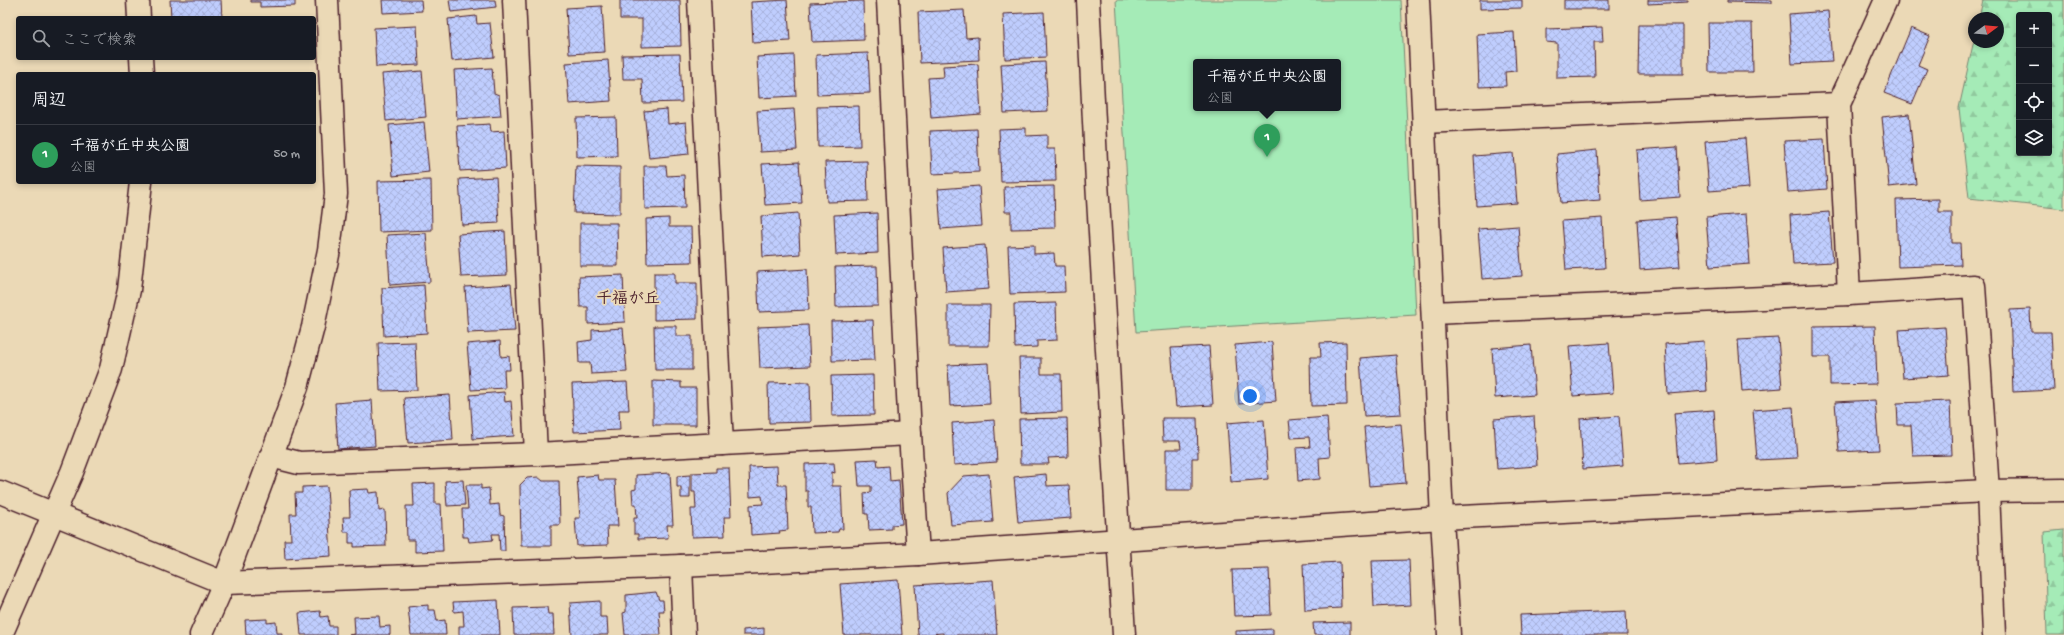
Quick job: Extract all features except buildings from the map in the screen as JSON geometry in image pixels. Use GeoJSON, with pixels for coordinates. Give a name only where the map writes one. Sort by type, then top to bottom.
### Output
{"type":"FeatureCollection","features":[{"type":"Feature","properties":{"kind":"street"},"geometry":{"type":"LineString","coordinates":[[138,0],[139,16]]}},
{"type":"Feature","properties":{"kind":"street"},"geometry":{"type":"LineString","coordinates":[[201,635],[224,583],[297,387],[313,326],[329,250],[336,194],[321,31],[326,0]]}},
{"type":"Feature","properties":{"kind":"street"},"geometry":{"type":"LineString","coordinates":[[514,0],[536,454]]}},
{"type":"Feature","properties":{"kind":"street"},"geometry":{"type":"LineString","coordinates":[[699,0],[722,444]]}},
{"type":"Feature","properties":{"kind":"street"},"geometry":{"type":"LineString","coordinates":[[888,0],[910,434],[918,554]]}},
{"type":"Feature","properties":{"kind":"street"},"geometry":{"type":"LineString","coordinates":[[1088,0],[1124,635]]}},
{"type":"Feature","properties":{"kind":"street"},"geometry":{"type":"LineString","coordinates":[[1418,0],[1442,518],[1449,635]]}},
{"type":"Feature","properties":{"kind":"street"},"geometry":{"type":"LineString","coordinates":[[1849,294],[1839,104],[1886,0]]}},
{"type":"Feature","properties":{"kind":"street"},"geometry":{"type":"LineString","coordinates":[[141,60],[142,72]]}},
{"type":"Feature","properties":{"kind":"street"},"geometry":{"type":"LineString","coordinates":[[1424,122],[1839,104]]}},
{"type":"Feature","properties":{"kind":"street"},"geometry":{"type":"LineString","coordinates":[[1,635],[54,514],[111,370],[129,290],[141,184]]}},
{"type":"Feature","properties":{"kind":"street"},"geometry":{"type":"LineString","coordinates":[[1433,313],[1849,294],[1974,286],[1988,490],[1994,635]]}},
{"type":"Feature","properties":{"kind":"street"},"geometry":{"type":"LineString","coordinates":[[271,456],[299,463],[536,454],[910,434]]}},
{"type":"Feature","properties":{"kind":"street"},"geometry":{"type":"LineString","coordinates":[[0,492],[224,583],[681,566],[918,554],[1442,518],[1988,490],[2064,490]]}},
{"type":"Feature","properties":{"kind":"street"},"geometry":{"type":"LineString","coordinates":[[681,566],[684,635]]}},
{"type":"Feature","properties":{"kind":"green space"},"geometry":{"type":"Polygon","coordinates":[[[1116,0],[1401,0],[1416,315],[1136,332],[1116,0]]]}},
{"type":"Feature","properties":{"kind":"green space"},"geometry":{"type":"Polygon","coordinates":[[[1983,0],[2064,0],[2064,209],[1969,198],[1959,108],[1972,48],[2004,48],[2004,12],[1980,12],[1983,0]]]}},
{"type":"Feature","properties":{"kind":"green space"},"geometry":{"type":"Polygon","coordinates":[[[2064,530],[2064,635],[2047,635],[2044,532],[2064,530]]]}},
{"type":"Feature","properties":{"kind":"place","name":"千福が丘中央公園"},"geometry":{"type":"Point","coordinates":[1267,157]}},
{"type":"Feature","properties":{"kind":"district","name":"千福が丘"},"geometry":{"type":"Point","coordinates":[628,300]}}]}
